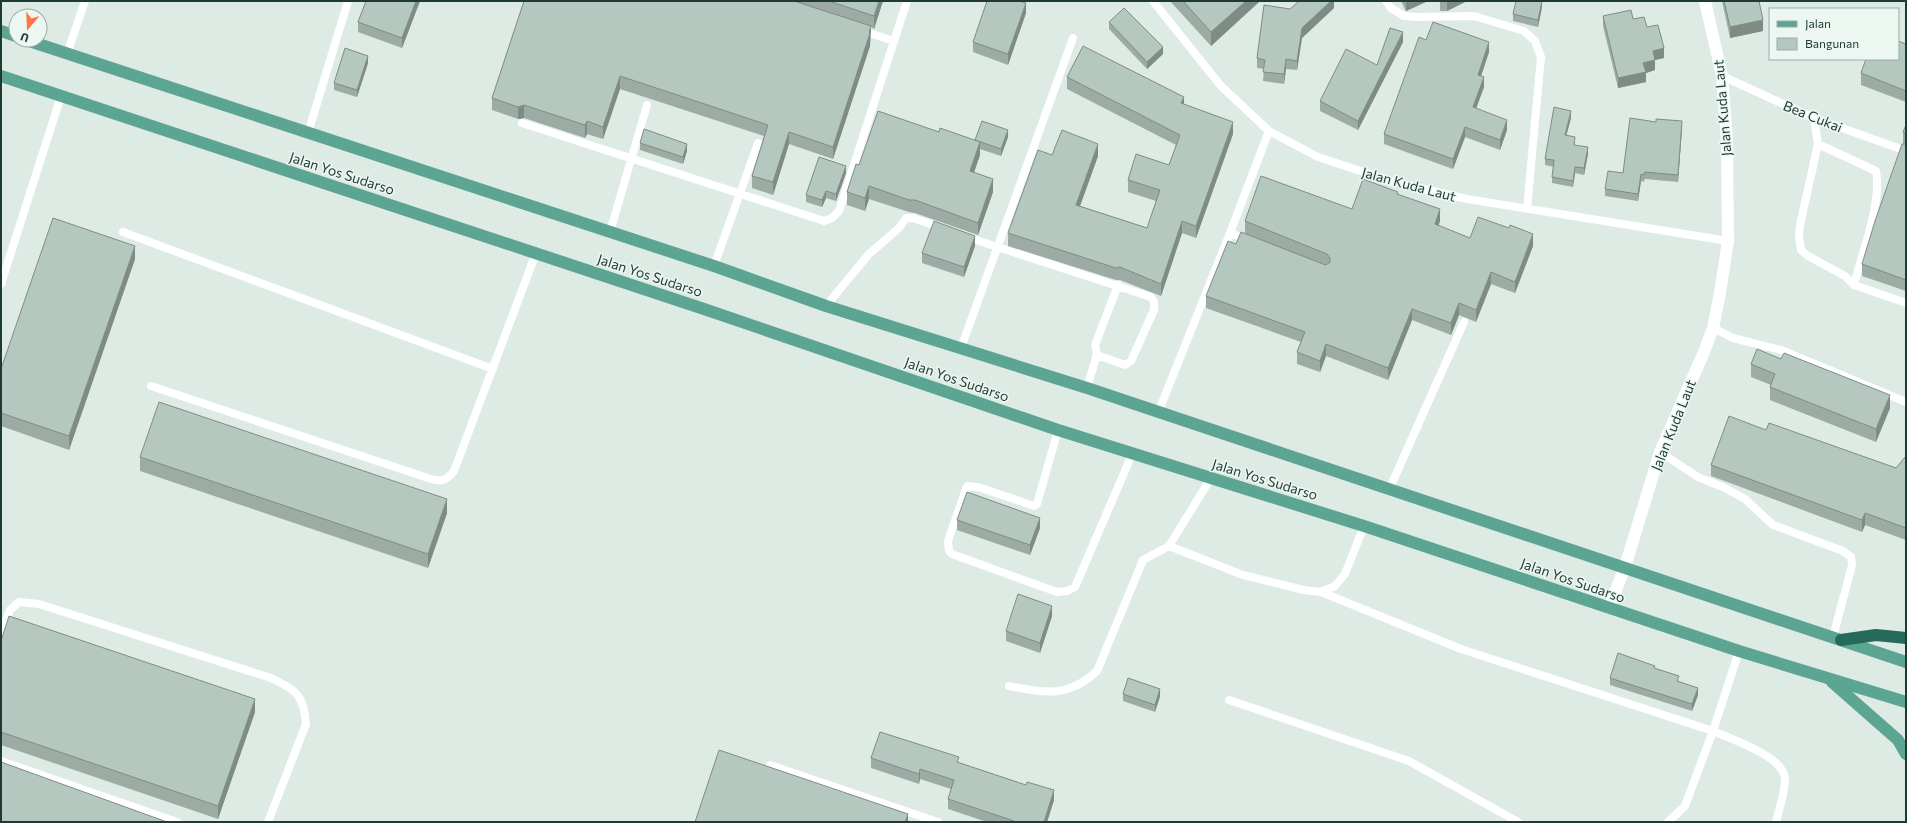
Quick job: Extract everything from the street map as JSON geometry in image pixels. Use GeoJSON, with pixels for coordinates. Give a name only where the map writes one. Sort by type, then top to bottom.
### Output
{"type":"FeatureCollection","features":[{"type":"Feature","properties":{"kind":"highway"},"geometry":{"type":"LineString","coordinates":[[1837,639],[1876,635],[1906,638]]}},
{"type":"Feature","properties":{"kind":"main road","name":"Jalan Yos Sudarso"},"geometry":{"type":"LineString","coordinates":[[48,48],[714,266],[826,306],[1087,388],[1906,662]]}},
{"type":"Feature","properties":{"kind":"main road","name":"Jalan Yos Sudarso"},"geometry":{"type":"LineString","coordinates":[[1,76],[536,253],[1058,430],[1133,452],[1364,526],[1739,652],[1906,702]]}},
{"type":"Feature","properties":{"kind":"main road"},"geometry":{"type":"LineString","coordinates":[[1829,680],[1898,740],[1906,754]]}},
{"type":"Feature","properties":{"kind":"street","name":"Jalan Kuda Laut"},"geometry":{"type":"LineString","coordinates":[[1609,608],[1624,567],[1660,452],[1713,328],[1720,293],[1728,241],[1727,142],[1722,76],[1705,1]]}},
{"type":"Feature","properties":{"kind":"lane"},"geometry":{"type":"LineString","coordinates":[[67,54],[85,1]]}},
{"type":"Feature","properties":{"kind":"lane"},"geometry":{"type":"LineString","coordinates":[[308,133],[348,1]]}},
{"type":"Feature","properties":{"kind":"lane"},"geometry":{"type":"LineString","coordinates":[[522,123],[824,221],[832,218],[839,211],[907,1]]}},
{"type":"Feature","properties":{"kind":"lane","name":"Jalan Kuda Laut"},"geometry":{"type":"LineString","coordinates":[[1153,1],[1221,86],[1269,131],[1318,157],[1387,180],[1467,199],[1728,241]]}},
{"type":"Feature","properties":{"kind":"lane"},"geometry":{"type":"LineString","coordinates":[[1386,1],[1391,8],[1404,16],[1474,16],[1524,31],[1535,41],[1541,57],[1527,209]]}},
{"type":"Feature","properties":{"kind":"lane"},"geometry":{"type":"LineString","coordinates":[[849,26],[894,41]]}},
{"type":"Feature","properties":{"kind":"lane"},"geometry":{"type":"LineString","coordinates":[[961,348],[1073,38]]}},
{"type":"Feature","properties":{"kind":"lane","name":"Bea Cukai"},"geometry":{"type":"LineString","coordinates":[[1722,76],[1814,118],[1906,151]]}},
{"type":"Feature","properties":{"kind":"lane"},"geometry":{"type":"LineString","coordinates":[[1,284],[61,96]]}},
{"type":"Feature","properties":{"kind":"lane"},"geometry":{"type":"LineString","coordinates":[[610,232],[647,105]]}},
{"type":"Feature","properties":{"kind":"lane"},"geometry":{"type":"LineString","coordinates":[[1814,118],[1818,144],[1800,225],[1799,236],[1801,250],[1808,256],[1845,276],[1854,285],[1906,303]]}},
{"type":"Feature","properties":{"kind":"lane"},"geometry":{"type":"LineString","coordinates":[[1158,413],[1269,131]]}},
{"type":"Feature","properties":{"kind":"lane"},"geometry":{"type":"LineString","coordinates":[[714,266],[758,143]]}},
{"type":"Feature","properties":{"kind":"lane"},"geometry":{"type":"LineString","coordinates":[[1818,144],[1876,172],[1878,183],[1874,208],[1854,285]]}},
{"type":"Feature","properties":{"kind":"lane"},"geometry":{"type":"LineString","coordinates":[[826,306],[869,254],[900,228],[906,218],[913,218],[998,248],[1118,285],[1151,297],[1154,302],[1154,310],[1131,361],[1128,364],[1122,365],[1097,354]]}},
{"type":"Feature","properties":{"kind":"lane"},"geometry":{"type":"LineString","coordinates":[[123,232],[493,369]]}},
{"type":"Feature","properties":{"kind":"lane"},"geometry":{"type":"LineString","coordinates":[[1230,233],[1257,244]]}},
{"type":"Feature","properties":{"kind":"lane"},"geometry":{"type":"LineString","coordinates":[[151,386],[440,481],[448,479],[454,471],[536,253]]}},
{"type":"Feature","properties":{"kind":"lane"},"geometry":{"type":"LineString","coordinates":[[1087,388],[1097,354],[1095,345],[1118,285]]}},
{"type":"Feature","properties":{"kind":"lane"},"geometry":{"type":"LineString","coordinates":[[1389,490],[1464,322]]}},
{"type":"Feature","properties":{"kind":"lane"},"geometry":{"type":"LineString","coordinates":[[1713,328],[1733,338],[1781,350],[1906,402]]}},
{"type":"Feature","properties":{"kind":"lane"},"geometry":{"type":"LineString","coordinates":[[1058,430],[1038,504],[1034,506],[978,487],[967,486],[948,541],[949,551],[952,554],[1057,592],[1067,591],[1075,587],[1133,452]]}},
{"type":"Feature","properties":{"kind":"lane"},"geometry":{"type":"LineString","coordinates":[[1660,452],[1698,477],[1725,488],[1746,499],[1773,525],[1843,551],[1850,557],[1852,565],[1837,639]]}},
{"type":"Feature","properties":{"kind":"lane"},"geometry":{"type":"LineString","coordinates":[[1009,686],[1038,692],[1062,691],[1084,683],[1097,671],[1143,560],[1169,546],[1211,478]]}},
{"type":"Feature","properties":{"kind":"lane"},"geometry":{"type":"LineString","coordinates":[[1321,592],[1335,586],[1345,574],[1364,526]]}},
{"type":"Feature","properties":{"kind":"lane"},"geometry":{"type":"LineString","coordinates":[[1169,546],[1243,575],[1304,590],[1321,592],[1461,649],[1713,731],[1740,742],[1775,760],[1785,778],[1776,822]]}},
{"type":"Feature","properties":{"kind":"lane"},"geometry":{"type":"LineString","coordinates":[[1,632],[10,610],[19,602],[39,604],[271,678],[292,688],[301,697],[305,710],[306,724],[268,822]]}},
{"type":"Feature","properties":{"kind":"lane"},"geometry":{"type":"LineString","coordinates":[[1668,822],[1685,806],[1713,731],[1739,652]]}},
{"type":"Feature","properties":{"kind":"lane"},"geometry":{"type":"LineString","coordinates":[[1229,700],[1409,761],[1518,822]]}},
{"type":"Feature","properties":{"kind":"lane"},"geometry":{"type":"LineString","coordinates":[[1,762],[177,822]]}},
{"type":"Feature","properties":{"kind":"lane"},"geometry":{"type":"LineString","coordinates":[[770,766],[938,822]]}},
{"type":"Feature","properties":{"kind":"building"},"geometry":{"type":"Polygon","coordinates":[[[366,1],[416,1],[402,38],[358,22],[366,1]]]}},
{"type":"Feature","properties":{"kind":"building"},"geometry":{"type":"Polygon","coordinates":[[[524,1],[794,1],[871,26],[833,147],[789,132],[773,182],[752,176],[768,125],[620,76],[603,127],[587,121],[585,125],[524,105],[518,107],[492,98],[524,1]]]}},
{"type":"Feature","properties":{"kind":"building"},"geometry":{"type":"Polygon","coordinates":[[[829,1],[879,1],[874,16],[829,1]]]}},
{"type":"Feature","properties":{"kind":"building"},"geometry":{"type":"Polygon","coordinates":[[[987,1],[1019,1],[1026,3],[1008,54],[973,42],[987,1]]]}},
{"type":"Feature","properties":{"kind":"building"},"geometry":{"type":"Polygon","coordinates":[[[1183,1],[1246,1],[1211,32],[1183,1]]]}},
{"type":"Feature","properties":{"kind":"building"},"geometry":{"type":"Polygon","coordinates":[[[1299,1],[1331,1],[1302,28],[1297,61],[1286,59],[1284,74],[1263,72],[1265,60],[1257,58],[1264,5],[1290,9],[1299,1]]]}},
{"type":"Feature","properties":{"kind":"building"},"geometry":{"type":"Polygon","coordinates":[[[1516,1],[1542,1],[1538,20],[1513,14],[1516,1]]]}},
{"type":"Feature","properties":{"kind":"building"},"geometry":{"type":"Polygon","coordinates":[[[1724,1],[1759,1],[1763,20],[1730,27],[1724,1]]]}},
{"type":"Feature","properties":{"kind":"building"},"geometry":{"type":"Polygon","coordinates":[[[1124,8],[1163,47],[1147,62],[1109,22],[1124,8]]]}},
{"type":"Feature","properties":{"kind":"building"},"geometry":{"type":"Polygon","coordinates":[[[1631,10],[1633,19],[1644,17],[1647,27],[1658,25],[1664,48],[1653,51],[1655,60],[1643,63],[1646,72],[1618,78],[1603,16],[1631,10]]]}},
{"type":"Feature","properties":{"kind":"building"},"geometry":{"type":"Polygon","coordinates":[[[1433,22],[1489,42],[1478,75],[1484,77],[1473,107],[1507,120],[1500,140],[1465,127],[1453,159],[1384,134],[1419,37],[1426,40],[1433,22]]]}},
{"type":"Feature","properties":{"kind":"building"},"geometry":{"type":"Polygon","coordinates":[[[1390,28],[1403,32],[1358,121],[1320,101],[1346,49],[1377,65],[1390,28]]]}},
{"type":"Feature","properties":{"kind":"building"},"geometry":{"type":"Polygon","coordinates":[[[1899,41],[1906,44],[1906,91],[1861,73],[1866,60],[1899,60],[1899,41]]]}},
{"type":"Feature","properties":{"kind":"building"},"geometry":{"type":"Polygon","coordinates":[[[1083,46],[1184,97],[1181,103],[1233,122],[1196,226],[1182,221],[1161,284],[1120,267],[1116,268],[1008,233],[1038,150],[1052,155],[1062,130],[1098,144],[1076,205],[1147,228],[1160,190],[1128,180],[1136,154],[1169,165],[1180,135],[1067,77],[1083,46]]]}},
{"type":"Feature","properties":{"kind":"building"},"geometry":{"type":"Polygon","coordinates":[[[345,48],[368,56],[357,90],[334,83],[345,48]]]}},
{"type":"Feature","properties":{"kind":"building"},"geometry":{"type":"Polygon","coordinates":[[[1554,107],[1571,111],[1565,135],[1575,137],[1574,145],[1588,147],[1584,168],[1575,167],[1573,181],[1552,177],[1554,160],[1545,159],[1554,107]]]}},
{"type":"Feature","properties":{"kind":"building"},"geometry":{"type":"Polygon","coordinates":[[[878,111],[939,132],[940,128],[980,142],[970,171],[993,179],[978,223],[915,200],[909,200],[869,186],[865,198],[847,192],[856,164],[859,165],[878,111]]]}},
{"type":"Feature","properties":{"kind":"building"},"geometry":{"type":"Polygon","coordinates":[[[1630,118],[1656,122],[1656,119],[1682,121],[1678,175],[1645,172],[1644,175],[1641,174],[1638,194],[1605,189],[1608,171],[1623,173],[1630,118]]]}},
{"type":"Feature","properties":{"kind":"building"},"geometry":{"type":"Polygon","coordinates":[[[982,121],[1008,130],[1001,149],[975,140],[982,121]]]}},
{"type":"Feature","properties":{"kind":"building"},"geometry":{"type":"Polygon","coordinates":[[[1906,125],[1906,133],[1903,132],[1906,125]]]}},
{"type":"Feature","properties":{"kind":"building"},"geometry":{"type":"Polygon","coordinates":[[[644,129],[687,144],[683,157],[640,143],[644,129]]]}},
{"type":"Feature","properties":{"kind":"building"},"geometry":{"type":"Polygon","coordinates":[[[1902,144],[1906,144],[1906,280],[1862,264],[1875,221],[1902,144]]]}},
{"type":"Feature","properties":{"kind":"building"},"geometry":{"type":"Polygon","coordinates":[[[819,157],[846,166],[836,194],[826,191],[822,200],[806,195],[819,157]]]}},
{"type":"Feature","properties":{"kind":"building"},"geometry":{"type":"Polygon","coordinates":[[[1261,176],[1352,209],[1363,179],[1398,192],[1397,194],[1440,209],[1435,224],[1470,238],[1478,217],[1509,228],[1510,225],[1533,234],[1515,282],[1491,272],[1476,310],[1459,303],[1451,323],[1412,309],[1388,368],[1326,344],[1320,361],[1297,352],[1305,332],[1206,296],[1228,241],[1236,244],[1241,232],[1323,264],[1326,265],[1330,262],[1330,258],[1327,254],[1245,221],[1261,176]]]}},
{"type":"Feature","properties":{"kind":"building"},"geometry":{"type":"Polygon","coordinates":[[[53,218],[135,246],[69,436],[1,413],[1,369],[53,218]]]}},
{"type":"Feature","properties":{"kind":"building"},"geometry":{"type":"Polygon","coordinates":[[[934,221],[975,236],[964,267],[922,253],[934,221]]]}},
{"type":"Feature","properties":{"kind":"building"},"geometry":{"type":"Polygon","coordinates":[[[1757,349],[1781,359],[1784,353],[1890,395],[1876,429],[1770,387],[1775,374],[1751,364],[1757,349]]]}},
{"type":"Feature","properties":{"kind":"building"},"geometry":{"type":"Polygon","coordinates":[[[159,402],[447,499],[428,554],[140,457],[159,402]]]}},
{"type":"Feature","properties":{"kind":"building"},"geometry":{"type":"Polygon","coordinates":[[[1729,416],[1766,430],[1769,423],[1896,468],[1906,456],[1906,528],[1865,513],[1862,520],[1711,465],[1729,416]]]}},
{"type":"Feature","properties":{"kind":"building"},"geometry":{"type":"Polygon","coordinates":[[[967,492],[1040,518],[1030,545],[957,520],[967,492]]]}},
{"type":"Feature","properties":{"kind":"building"},"geometry":{"type":"Polygon","coordinates":[[[1018,594],[1052,606],[1040,643],[1006,631],[1018,594]]]}},
{"type":"Feature","properties":{"kind":"building"},"geometry":{"type":"Polygon","coordinates":[[[9,616],[255,699],[218,806],[1,732],[1,641],[9,616]]]}},
{"type":"Feature","properties":{"kind":"building"},"geometry":{"type":"Polygon","coordinates":[[[1618,653],[1655,666],[1654,668],[1679,676],[1677,681],[1698,688],[1692,704],[1610,678],[1618,653]]]}},
{"type":"Feature","properties":{"kind":"building"},"geometry":{"type":"Polygon","coordinates":[[[1128,678],[1160,689],[1155,705],[1123,694],[1128,678]]]}},
{"type":"Feature","properties":{"kind":"building"},"geometry":{"type":"Polygon","coordinates":[[[880,732],[959,757],[957,762],[1026,785],[1027,782],[1054,790],[1044,822],[1014,822],[948,799],[954,780],[920,769],[919,774],[871,758],[880,732]]]}},
{"type":"Feature","properties":{"kind":"building"},"geometry":{"type":"Polygon","coordinates":[[[719,750],[908,814],[905,822],[695,822],[719,750]]]}},
{"type":"Feature","properties":{"kind":"building"},"geometry":{"type":"Polygon","coordinates":[[[1,762],[167,822],[1,822],[1,762]]]}}]}
